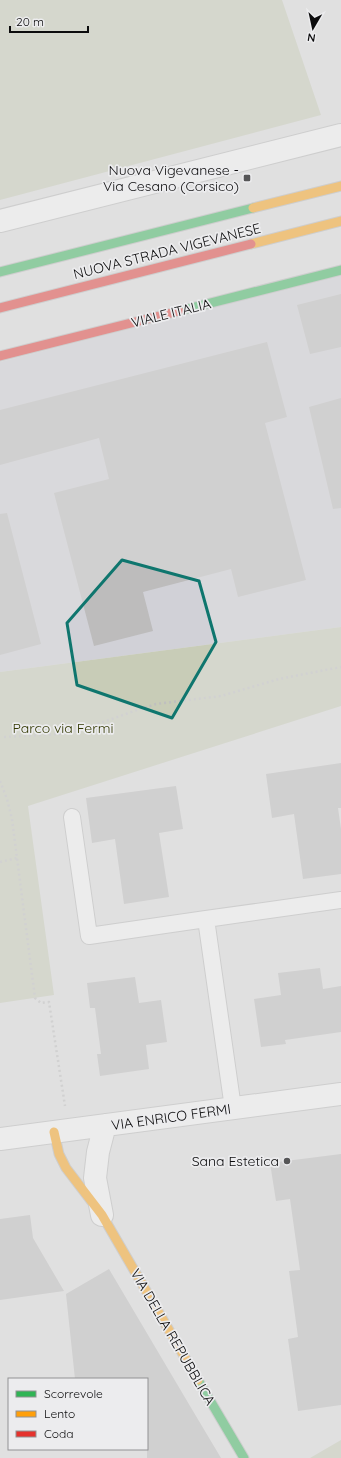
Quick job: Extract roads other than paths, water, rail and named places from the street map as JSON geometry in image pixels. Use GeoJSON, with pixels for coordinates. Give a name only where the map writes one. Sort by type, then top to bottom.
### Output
{"type":"FeatureCollection","features":[{"type":"Feature","properties":{"kind":"street"},"geometry":{"type":"LineString","coordinates":[[0,221],[341,135]]}},
{"type":"Feature","properties":{"kind":"street","name":"NUOVA STRADA VIGEVANESE"},"geometry":{"type":"LineString","coordinates":[[0,272],[341,186]]}},
{"type":"Feature","properties":{"kind":"street","name":"NUOVA STRADA VIGEVANESE"},"geometry":{"type":"LineString","coordinates":[[0,308],[341,221]]}},
{"type":"Feature","properties":{"kind":"street","name":"VIALE ITALIA"},"geometry":{"type":"LineString","coordinates":[[0,356],[341,270]]}},
{"type":"Feature","properties":{"kind":"street","name":"VIA ENRICO FERMI"},"geometry":{"type":"LineString","coordinates":[[0,1139],[341,1094]]}},
{"type":"Feature","properties":{"kind":"street","name":"VIA DELLA REPUBBLICA"},"geometry":{"type":"LineString","coordinates":[[102,1215],[95,1178],[98,1152],[105,1125]]}},
{"type":"Feature","properties":{"kind":"street","name":"VIA DELLA REPUBBLICA"},"geometry":{"type":"LineString","coordinates":[[61,1131],[59,1154],[66,1168],[102,1215],[244,1458]]}},
{"type":"Feature","properties":{"kind":"lane"},"geometry":{"type":"LineString","coordinates":[[72,817],[89,936],[341,900]]}},
{"type":"Feature","properties":{"kind":"lane"},"geometry":{"type":"LineString","coordinates":[[206,919],[233,1108]]}},
{"type":"Feature","properties":{"kind":"place","name":"Nuova Vigevanese - Via Cesano (Corsico)"},"geometry":{"type":"Point","coordinates":[247,178]}},
{"type":"Feature","properties":{"kind":"place","name":"Sana Estetica"},"geometry":{"type":"Point","coordinates":[287,1161]}},
{"type":"Feature","properties":{"kind":"park label","name":"Parco via Fermi"},"geometry":{"type":"Point","coordinates":[63,728]}}]}
